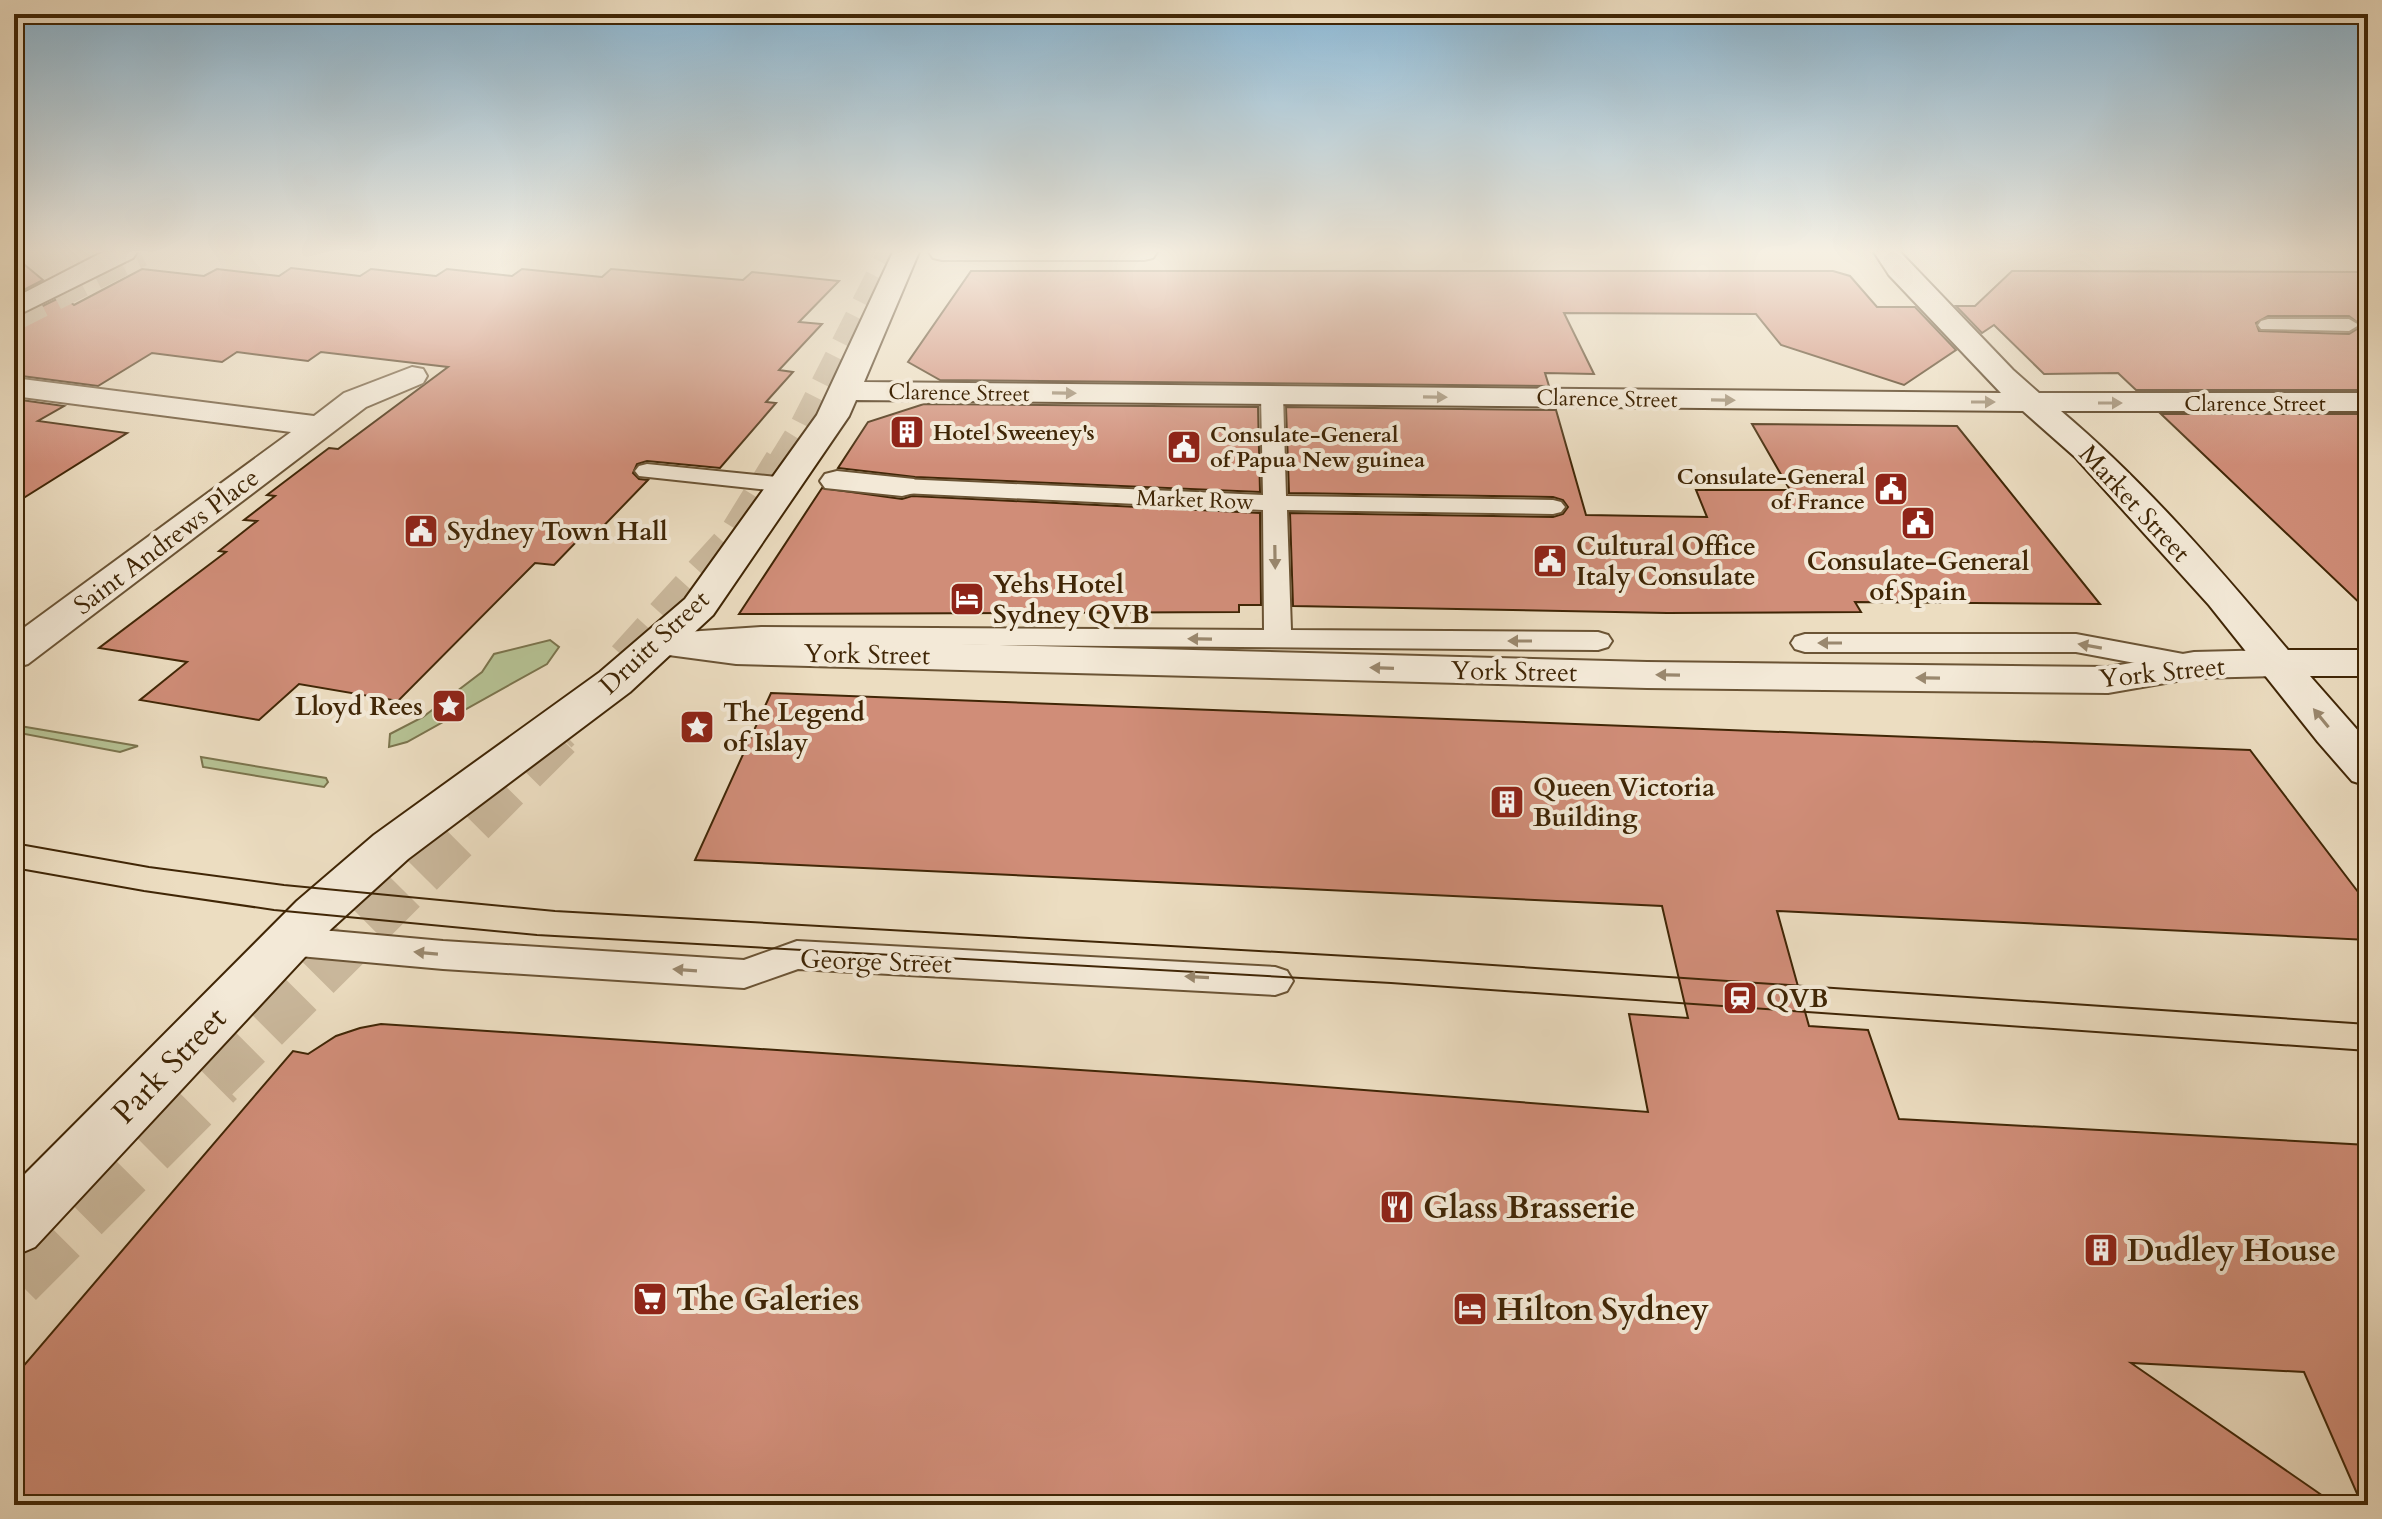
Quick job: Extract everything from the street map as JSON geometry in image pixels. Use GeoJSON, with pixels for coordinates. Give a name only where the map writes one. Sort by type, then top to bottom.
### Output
{"type":"FeatureCollection","features":[{"type":"Feature","properties":{"kind":"street","name":"Druitt Street"},"geometry":{"type":"LineString","coordinates":[[307,923],[391,847],[615,682],[699,607],[829,424],[875,323]]}},
{"type":"Feature","properties":{"kind":"street","name":"Market Street"},"geometry":{"type":"LineString","coordinates":[[1950,323],[1991,366],[2087,450],[2223,597],[2368,770]]}},
{"type":"Feature","properties":{"kind":"street","name":"Saint Andrews Place"},"geometry":{"type":"LineString","coordinates":[[14,655],[355,400],[412,376]]}},
{"type":"Feature","properties":{"kind":"street"},"geometry":{"type":"LineString","coordinates":[[14,387],[319,426]]}},
{"type":"Feature","properties":{"kind":"street","name":"Clarence Street"},"geometry":{"type":"LineString","coordinates":[[846,391],[2032,403],[2368,402]]}},
{"type":"Feature","properties":{"kind":"street","name":"Market Row"},"geometry":{"type":"LineString","coordinates":[[837,481],[902,486]]}},
{"type":"Feature","properties":{"kind":"street","name":"York Street"},"geometry":{"type":"LineString","coordinates":[[660,643],[736,651],[1647,675],[2108,680],[2194,665],[2368,663]]}},
{"type":"Feature","properties":{"kind":"street","name":"Park Street"},"geometry":{"type":"LineString","coordinates":[[14,1227],[307,923]]}},
{"type":"Feature","properties":{"kind":"lane"},"geometry":{"type":"LineString","coordinates":[[2268,325],[2316,323]]}},
{"type":"Feature","properties":{"kind":"lane"},"geometry":{"type":"LineString","coordinates":[[1272,395],[1278,640]]}},
{"type":"Feature","properties":{"kind":"lane"},"geometry":{"type":"LineString","coordinates":[[647,471],[787,485]]}},
{"type":"Feature","properties":{"kind":"lane","name":"Market Row"},"geometry":{"type":"LineString","coordinates":[[902,486],[1274,503],[1553,507]]}},
{"type":"Feature","properties":{"kind":"lane"},"geometry":{"type":"LineString","coordinates":[[660,643],[761,635],[1598,641]]}},
{"type":"Feature","properties":{"kind":"lane"},"geometry":{"type":"LineString","coordinates":[[1805,643],[2076,643],[2194,665]]}},
{"type":"Feature","properties":{"kind":"lane","name":"George Street"},"geometry":{"type":"LineString","coordinates":[[307,923],[443,955],[744,974],[797,955],[1275,981]]}},
{"type":"Feature","properties":{"kind":"green space"},"geometry":{"type":"Polygon","coordinates":[[[550,640],[559,647],[547,664],[407,742],[389,747],[390,734],[423,717],[482,672],[494,654],[550,640]]]}},
{"type":"Feature","properties":{"kind":"green space"},"geometry":{"type":"Polygon","coordinates":[[[14,725],[138,746],[120,752],[14,732],[14,725]]]}},
{"type":"Feature","properties":{"kind":"green space"},"geometry":{"type":"Polygon","coordinates":[[[201,757],[326,778],[328,782],[324,787],[203,767],[201,757]]]}},
{"type":"Feature","properties":{"kind":"building","name":"Sydney Town Hall"},"geometry":{"type":"Polygon","coordinates":[[[14,323],[822,324],[779,370],[793,372],[766,402],[776,403],[720,468],[647,461],[637,464],[633,473],[639,479],[648,480],[589,541],[578,540],[554,565],[535,563],[398,701],[299,684],[259,720],[140,700],[187,662],[99,648],[226,552],[219,551],[257,521],[244,520],[275,496],[267,495],[329,448],[338,449],[448,367],[321,352],[308,361],[237,352],[222,362],[152,353],[98,386],[14,375],[14,323]]]}},
{"type":"Feature","properties":{"kind":"building"},"geometry":{"type":"Polygon","coordinates":[[[935,323],[1569,323],[1594,374],[1545,373],[1549,386],[940,380],[908,362],[935,323]]]}},
{"type":"Feature","properties":{"kind":"building"},"geometry":{"type":"Polygon","coordinates":[[[1763,323],[1930,323],[1956,350],[1904,385],[1781,345],[1763,323]]]}},
{"type":"Feature","properties":{"kind":"building"},"geometry":{"type":"Polygon","coordinates":[[[1972,323],[2256,323],[2259,331],[2349,334],[2362,326],[2358,323],[2368,323],[2368,390],[2136,390],[2118,373],[2044,374],[1994,325],[1982,333],[1972,323]]]}},
{"type":"Feature","properties":{"kind":"building"},"geometry":{"type":"Polygon","coordinates":[[[14,399],[64,406],[38,421],[127,433],[14,504],[14,399]]]}},
{"type":"Feature","properties":{"kind":"building"},"geometry":{"type":"Polygon","coordinates":[[[924,404],[1258,407],[1260,492],[915,477],[838,468],[868,422],[924,404]]]}},
{"type":"Feature","properties":{"kind":"building"},"geometry":{"type":"Polygon","coordinates":[[[1286,407],[1556,410],[1586,515],[1707,517],[1696,490],[1790,490],[1752,424],[1957,426],[2100,604],[1855,602],[1861,612],[1667,613],[1293,606],[1290,513],[1553,517],[1563,514],[1568,507],[1563,500],[1553,497],[1289,493],[1286,407]]]}},
{"type":"Feature","properties":{"kind":"building"},"geometry":{"type":"Polygon","coordinates":[[[2161,414],[2368,414],[2368,611],[2161,414]]]}},
{"type":"Feature","properties":{"kind":"building"},"geometry":{"type":"Polygon","coordinates":[[[822,488],[902,499],[912,496],[1260,513],[1261,605],[1239,605],[1239,612],[739,614],[822,488]]]}},
{"type":"Feature","properties":{"kind":"building"},"geometry":{"type":"Polygon","coordinates":[[[771,693],[2250,750],[2368,905],[2368,940],[1777,911],[1809,1026],[1868,1030],[1899,1119],[2368,1145],[2368,1505],[2362,1505],[2304,1372],[2131,1363],[2336,1505],[14,1505],[14,1377],[293,1051],[308,1054],[336,1036],[360,1028],[381,1024],[1246,1081],[1648,1112],[1629,1014],[1688,1018],[1662,906],[695,860],[771,693]]]}},
{"type":"Feature","properties":{"kind":"tunnel"},"geometry":{"type":"LineString","coordinates":[[782,464],[803,430],[857,323]]}},
{"type":"Feature","properties":{"kind":"tunnel"},"geometry":{"type":"LineString","coordinates":[[626,659],[736,538],[783,462]]}},
{"type":"Feature","properties":{"kind":"tunnel"},"geometry":{"type":"LineString","coordinates":[[14,1278],[561,731]]}},
{"type":"Feature","properties":{"kind":"tram line"},"geometry":{"type":"LineString","coordinates":[[14,843],[149,867],[284,885],[555,911],[1418,960],[2368,1024]]}},
{"type":"Feature","properties":{"kind":"tram line"},"geometry":{"type":"LineString","coordinates":[[14,868],[274,910],[537,935],[1391,983],[2368,1051]]}},
{"type":"Feature","properties":{"kind":"place","name":"Hotel Sweeney's"},"geometry":{"type":"Point","coordinates":[907,432]}},
{"type":"Feature","properties":{"kind":"place","name":"Consulate-General of Papua New guinea"},"geometry":{"type":"Point","coordinates":[1184,447]}},
{"type":"Feature","properties":{"kind":"place","name":"Consulate-General of France"},"geometry":{"type":"Point","coordinates":[1891,489]}},
{"type":"Feature","properties":{"kind":"place","name":"Consulate-General of Spain"},"geometry":{"type":"Point","coordinates":[1918,523]}},
{"type":"Feature","properties":{"kind":"place","name":"Sydney Town Hall"},"geometry":{"type":"Point","coordinates":[421,531]}},
{"type":"Feature","properties":{"kind":"place","name":"Cultural Office Italy Consulate"},"geometry":{"type":"Point","coordinates":[1550,561]}},
{"type":"Feature","properties":{"kind":"place","name":"Yehs Hotel Sydney QVB"},"geometry":{"type":"Point","coordinates":[967,599]}},
{"type":"Feature","properties":{"kind":"place","name":"Lloyd Rees"},"geometry":{"type":"Point","coordinates":[449,706]}},
{"type":"Feature","properties":{"kind":"place","name":"The Legend of Islay"},"geometry":{"type":"Point","coordinates":[697,727]}},
{"type":"Feature","properties":{"kind":"place","name":"Queen Victoria Building"},"geometry":{"type":"Point","coordinates":[1507,802]}},
{"type":"Feature","properties":{"kind":"place","name":"QVB"},"geometry":{"type":"Point","coordinates":[1740,998]}},
{"type":"Feature","properties":{"kind":"place","name":"Glass Brasserie"},"geometry":{"type":"Point","coordinates":[1397,1207]}},
{"type":"Feature","properties":{"kind":"place","name":"Dudley House"},"geometry":{"type":"Point","coordinates":[2101,1250]}},
{"type":"Feature","properties":{"kind":"place","name":"The Galeries"},"geometry":{"type":"Point","coordinates":[650,1299]}},
{"type":"Feature","properties":{"kind":"place","name":"Hilton Sydney"},"geometry":{"type":"Point","coordinates":[1470,1309]}}]}
